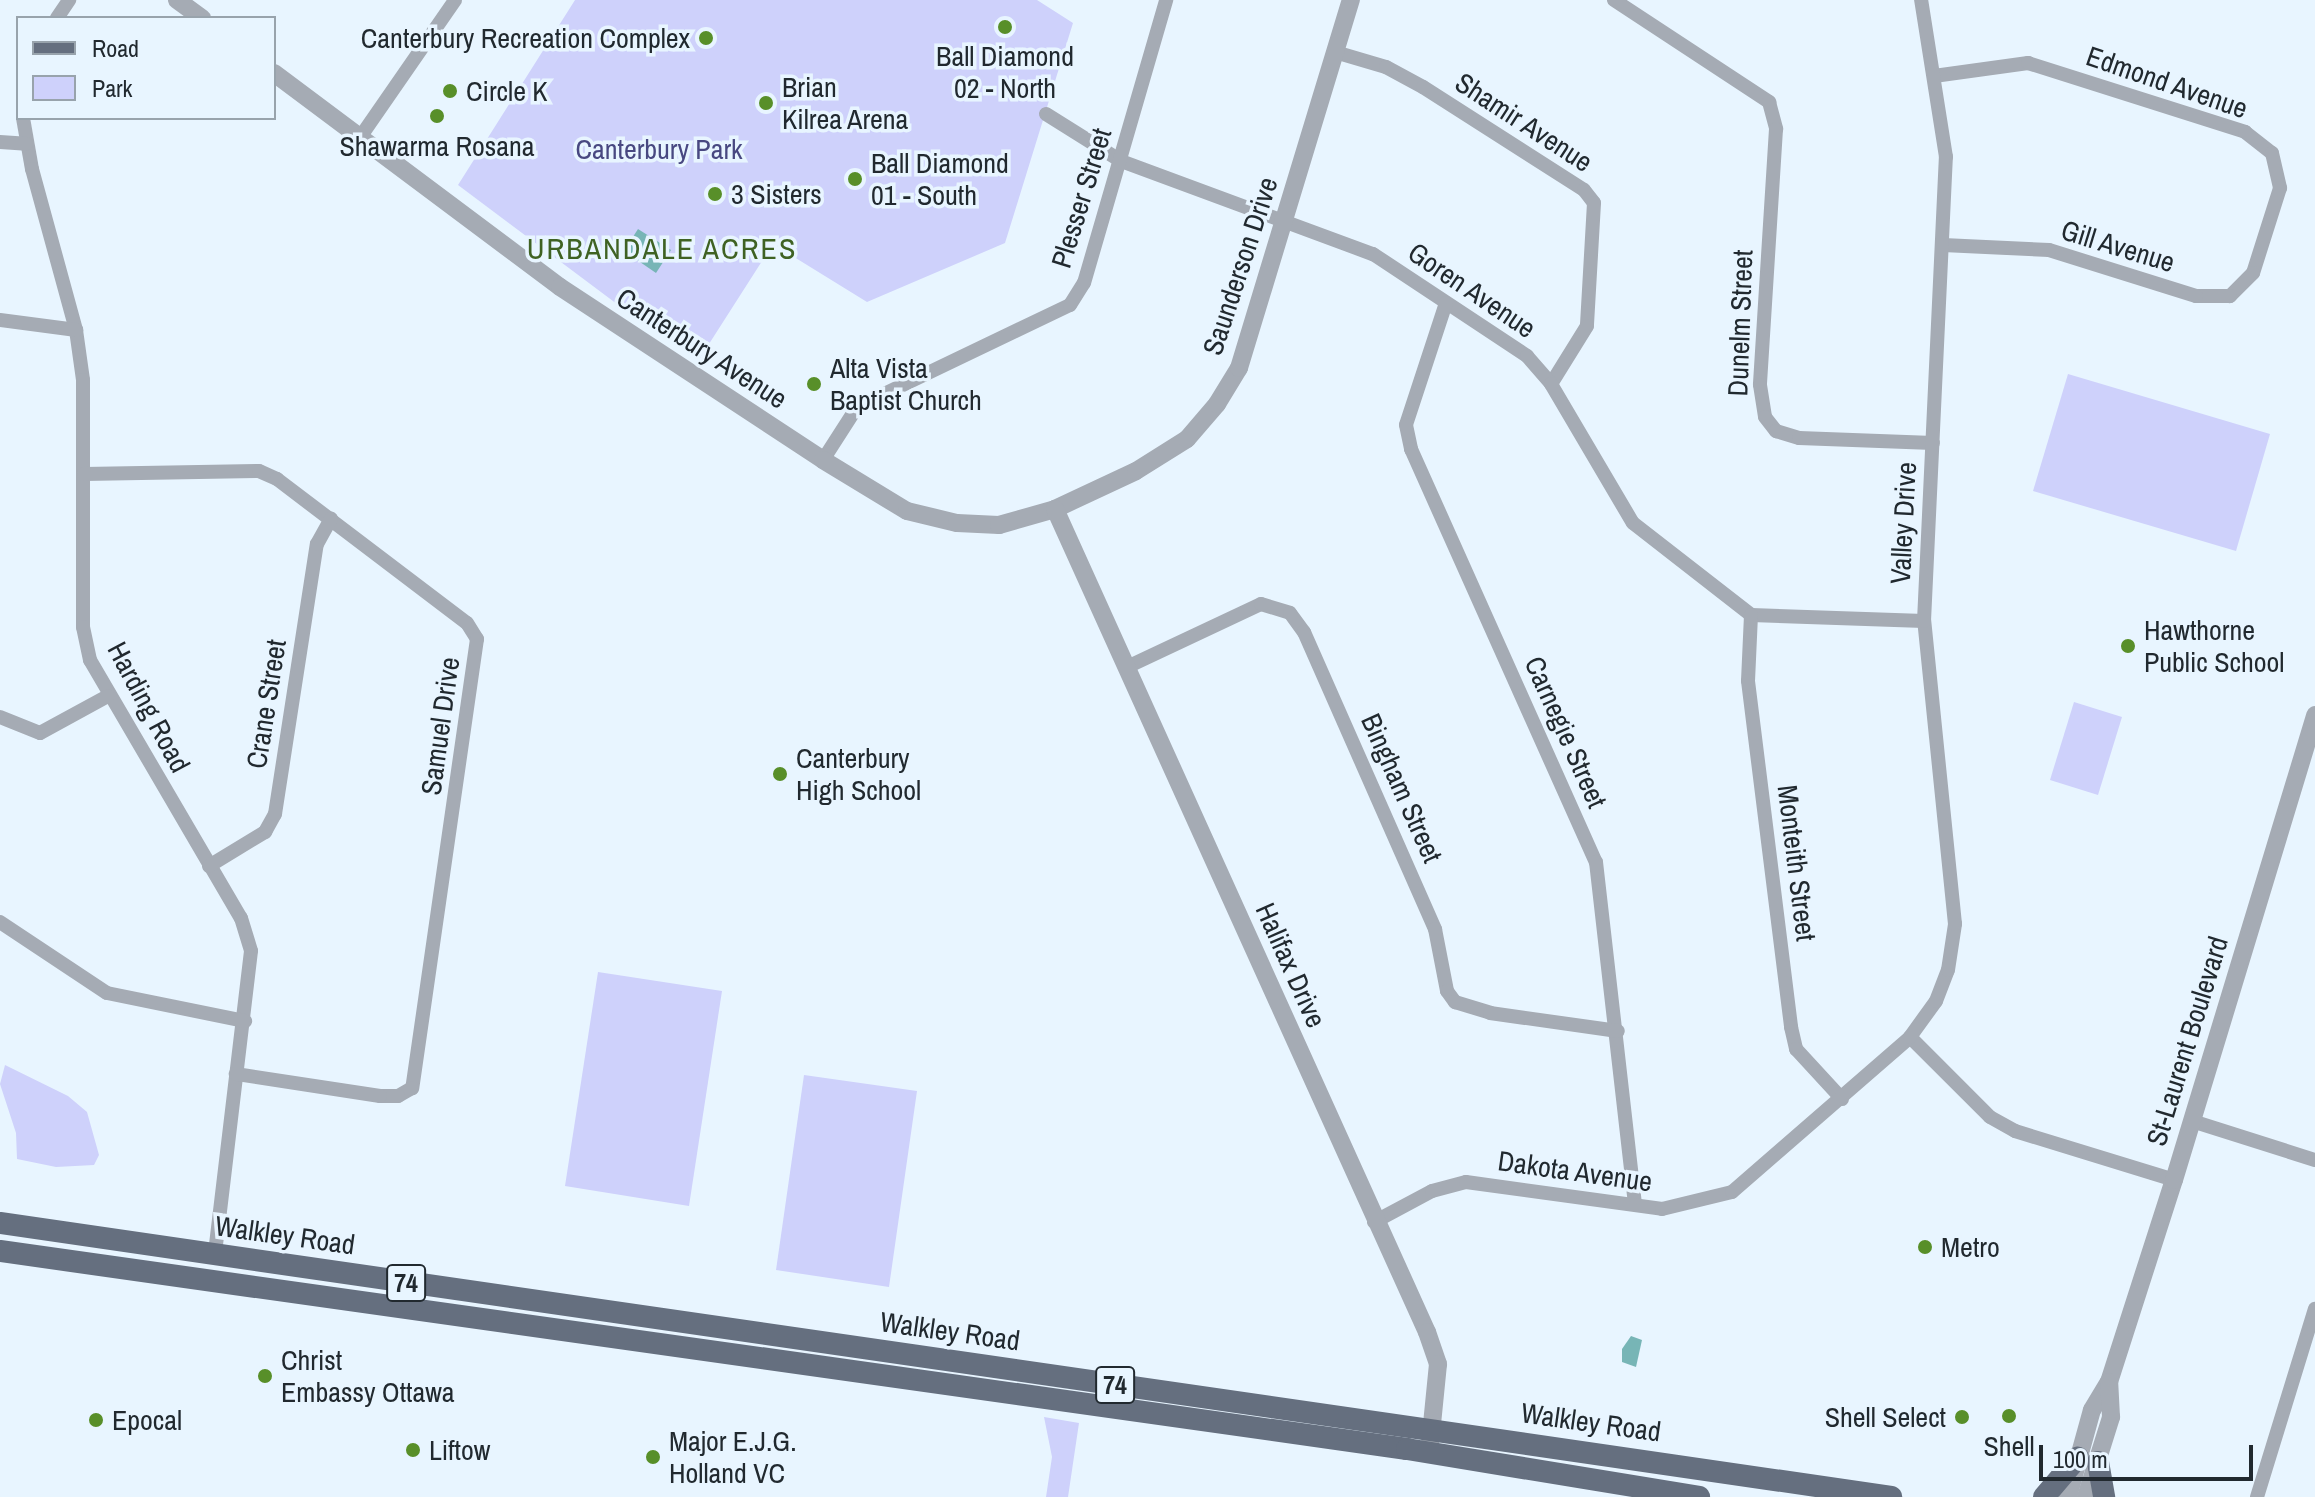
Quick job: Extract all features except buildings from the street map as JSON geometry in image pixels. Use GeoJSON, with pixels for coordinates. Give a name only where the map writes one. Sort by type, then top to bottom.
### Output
{"type":"FeatureCollection","features":[{"type":"Feature","properties":{"kind":"main road","name":"Walkley Road"},"geometry":{"type":"LineString","coordinates":[[0,1223],[1432,1429],[1799,1490],[1891,1497]]}},
{"type":"Feature","properties":{"kind":"main road","name":"Walkley Road"},"geometry":{"type":"LineString","coordinates":[[0,1251],[209,1278],[280,1291],[1082,1407],[1429,1453],[1699,1497]]}},
{"type":"Feature","properties":{"kind":"main road"},"geometry":{"type":"LineString","coordinates":[[209,1278],[215,1255]]}},
{"type":"Feature","properties":{"kind":"main road"},"geometry":{"type":"LineString","coordinates":[[280,1291],[284,1265]]}},
{"type":"Feature","properties":{"kind":"main road"},"geometry":{"type":"LineString","coordinates":[[526,1326],[529,1301]]}},
{"type":"Feature","properties":{"kind":"main road"},"geometry":{"type":"LineString","coordinates":[[795,1365],[798,1340]]}},
{"type":"Feature","properties":{"kind":"main road"},"geometry":{"type":"LineString","coordinates":[[1082,1407],[1084,1380]]}},
{"type":"Feature","properties":{"kind":"main road"},"geometry":{"type":"LineString","coordinates":[[1204,1424],[1207,1399]]}},
{"type":"Feature","properties":{"kind":"main road"},"geometry":{"type":"LineString","coordinates":[[2044,1497],[2088,1459],[2104,1497]]}},
{"type":"Feature","properties":{"kind":"street"},"geometry":{"type":"LineString","coordinates":[[177,0],[199,16]]}},
{"type":"Feature","properties":{"kind":"street"},"geometry":{"type":"LineString","coordinates":[[361,136],[455,0]]}},
{"type":"Feature","properties":{"kind":"street","name":"Plesser Street"},"geometry":{"type":"LineString","coordinates":[[823,460],[857,407],[1070,305],[1084,283],[1166,0]]}},
{"type":"Feature","properties":{"kind":"street","name":"Saunderson Drive"},"geometry":{"type":"LineString","coordinates":[[1055,509],[1136,471],[1187,439],[1217,404],[1239,368],[1351,0]]}},
{"type":"Feature","properties":{"kind":"street","name":"Dunelm Street"},"geometry":{"type":"LineString","coordinates":[[1614,0],[1769,102],[1776,129],[1760,385],[1765,417],[1776,431],[1799,438],[1933,443]]}},
{"type":"Feature","properties":{"kind":"street","name":"Valley Drive"},"geometry":{"type":"LineString","coordinates":[[1910,1037],[1936,1001],[1948,970],[1955,924],[1924,621],[1946,157],[1921,0]]}},
{"type":"Feature","properties":{"kind":"street","name":"Shamir Avenue"},"geometry":{"type":"LineString","coordinates":[[1335,52],[1386,67],[1423,87],[1584,190],[1594,203],[1587,326],[1551,384]]}},
{"type":"Feature","properties":{"kind":"street","name":"Edmond Avenue"},"geometry":{"type":"LineString","coordinates":[[1934,76],[2028,63],[2245,132],[2272,153],[2280,188],[2253,273],[2230,296]]}},
{"type":"Feature","properties":{"kind":"street","name":"Canterbury Avenue"},"geometry":{"type":"LineString","coordinates":[[276,74],[560,287],[823,460],[907,511],[957,523],[999,525],[1055,509]]}},
{"type":"Feature","properties":{"kind":"street","name":"Goren Avenue"},"geometry":{"type":"LineString","coordinates":[[1046,114],[1121,161],[1373,254],[1527,356],[1551,384],[1633,523],[1751,615]]}},
{"type":"Feature","properties":{"kind":"street","name":"Harding Road"},"geometry":{"type":"LineString","coordinates":[[23,120],[26,144],[76,330],[83,380],[83,627],[90,660],[108,696],[241,918],[251,951],[215,1255]]}},
{"type":"Feature","properties":{"kind":"street"},"geometry":{"type":"LineString","coordinates":[[0,142],[26,144]]}},
{"type":"Feature","properties":{"kind":"street","name":"Gill Avenue"},"geometry":{"type":"LineString","coordinates":[[1943,245],[2049,250],[2196,296],[2230,296]]}},
{"type":"Feature","properties":{"kind":"street","name":"Carnegie Street"},"geometry":{"type":"LineString","coordinates":[[1446,303],[1406,425],[1411,449],[1596,862],[1618,1031],[1635,1204]]}},
{"type":"Feature","properties":{"kind":"street"},"geometry":{"type":"LineString","coordinates":[[0,320],[76,330]]}},
{"type":"Feature","properties":{"kind":"street","name":"Samuel Drive"},"geometry":{"type":"LineString","coordinates":[[84,474],[259,471],[331,519],[467,623],[477,639],[418,1069],[412,1088],[398,1096],[236,1074]]}},
{"type":"Feature","properties":{"kind":"street","name":"Halifax Drive"},"geometry":{"type":"LineString","coordinates":[[1055,509],[1438,1364],[1429,1453]]}},
{"type":"Feature","properties":{"kind":"street","name":"Crane Street"},"geometry":{"type":"LineString","coordinates":[[209,866],[265,832],[275,814],[317,544],[331,519]]}},
{"type":"Feature","properties":{"kind":"street","name":"Bingham Street"},"geometry":{"type":"LineString","coordinates":[[1127,667],[1261,604],[1290,613],[1304,632],[1429,915],[1447,991],[1455,1002],[1490,1013],[1618,1031]]}},
{"type":"Feature","properties":{"kind":"street"},"geometry":{"type":"LineString","coordinates":[[1751,615],[1924,621]]}},
{"type":"Feature","properties":{"kind":"street","name":"Monteith Street"},"geometry":{"type":"LineString","coordinates":[[1751,615],[1748,681],[1791,1027],[1796,1049],[1842,1099]]}},
{"type":"Feature","properties":{"kind":"street"},"geometry":{"type":"LineString","coordinates":[[0,717],[40,733],[108,696]]}},
{"type":"Feature","properties":{"kind":"street","name":"St-Laurent Boulevard"},"geometry":{"type":"LineString","coordinates":[[2068,1497],[2111,1417],[2109,1382],[2174,1180],[2315,715]]}},
{"type":"Feature","properties":{"kind":"street"},"geometry":{"type":"LineString","coordinates":[[0,922],[107,993],[245,1021]]}},
{"type":"Feature","properties":{"kind":"street"},"geometry":{"type":"LineString","coordinates":[[1910,1037],[1990,1117],[2015,1131],[2174,1180]]}},
{"type":"Feature","properties":{"kind":"street","name":"Dakota Avenue"},"geometry":{"type":"LineString","coordinates":[[1374,1222],[1432,1191],[1466,1182],[1573,1201],[1635,1204],[1662,1209],[1732,1192],[1910,1037]]}},
{"type":"Feature","properties":{"kind":"street"},"geometry":{"type":"LineString","coordinates":[[2192,1121],[2315,1160]]}},
{"type":"Feature","properties":{"kind":"street"},"geometry":{"type":"LineString","coordinates":[[2257,1497],[2315,1309]]}},
{"type":"Feature","properties":{"kind":"street","name":"St-Laurent Boulevard"},"geometry":{"type":"LineString","coordinates":[[2086,1497],[2088,1459]]}},
{"type":"Feature","properties":{"kind":"green space","name":"Canterbury Park"},"geometry":{"type":"Polygon","coordinates":[[[575,0],[1037,0],[1073,23],[1005,243],[867,302],[773,244],[700,358],[633,316],[458,185],[575,0]]]}},
{"type":"Feature","properties":{"kind":"green space"},"geometry":{"type":"Polygon","coordinates":[[[2068,374],[2270,434],[2236,551],[2033,491],[2068,374]]]}},
{"type":"Feature","properties":{"kind":"green space"},"geometry":{"type":"Polygon","coordinates":[[[2074,702],[2122,717],[2098,795],[2050,780],[2074,702]]]}},
{"type":"Feature","properties":{"kind":"green space"},"geometry":{"type":"Polygon","coordinates":[[[598,972],[722,991],[689,1206],[565,1186],[598,972]]]}},
{"type":"Feature","properties":{"kind":"green space"},"geometry":{"type":"Polygon","coordinates":[[[5,1065],[68,1096],[87,1112],[99,1155],[94,1165],[56,1167],[17,1159],[16,1133],[0,1084],[5,1065]]]}},
{"type":"Feature","properties":{"kind":"green space"},"geometry":{"type":"Polygon","coordinates":[[[804,1075],[917,1091],[889,1287],[776,1270],[804,1075]]]}},
{"type":"Feature","properties":{"kind":"green space"},"geometry":{"type":"Polygon","coordinates":[[[1044,1417],[1079,1423],[1068,1497],[1046,1497],[1052,1457],[1044,1417]]]}},
{"type":"Feature","properties":{"kind":"shaded area"},"geometry":{"type":"Polygon","coordinates":[[[638,229],[671,250],[656,273],[624,251],[638,229]]]}},
{"type":"Feature","properties":{"kind":"shaded area"},"geometry":{"type":"Polygon","coordinates":[[[1631,1336],[1642,1340],[1636,1367],[1622,1362],[1622,1349],[1631,1336]]]}},
{"type":"Feature","properties":{"kind":"place","name":"Ball Diamond 02 - North"},"geometry":{"type":"Point","coordinates":[1005,27]}},
{"type":"Feature","properties":{"kind":"place","name":"Canterbury Recreation Complex"},"geometry":{"type":"Point","coordinates":[706,38]}},
{"type":"Feature","properties":{"kind":"place","name":"Circle K"},"geometry":{"type":"Point","coordinates":[450,91]}},
{"type":"Feature","properties":{"kind":"place","name":"Brian Kilrea Arena"},"geometry":{"type":"Point","coordinates":[766,103]}},
{"type":"Feature","properties":{"kind":"place","name":"Shawarma Rosana"},"geometry":{"type":"Point","coordinates":[437,116]}},
{"type":"Feature","properties":{"kind":"place","name":"Ball Diamond 01 - South"},"geometry":{"type":"Point","coordinates":[855,179]}},
{"type":"Feature","properties":{"kind":"place","name":"3 Sisters"},"geometry":{"type":"Point","coordinates":[715,194]}},
{"type":"Feature","properties":{"kind":"place","name":"Alta Vista Baptist Church"},"geometry":{"type":"Point","coordinates":[814,384]}},
{"type":"Feature","properties":{"kind":"place","name":"Hawthorne Public School"},"geometry":{"type":"Point","coordinates":[2128,646]}},
{"type":"Feature","properties":{"kind":"place","name":"Canterbury High School"},"geometry":{"type":"Point","coordinates":[780,774]}},
{"type":"Feature","properties":{"kind":"place","name":"Metro"},"geometry":{"type":"Point","coordinates":[1925,1247]}},
{"type":"Feature","properties":{"kind":"place","name":"Christ Embassy Ottawa"},"geometry":{"type":"Point","coordinates":[265,1376]}},
{"type":"Feature","properties":{"kind":"place","name":"Shell"},"geometry":{"type":"Point","coordinates":[2009,1416]}},
{"type":"Feature","properties":{"kind":"place","name":"Shell Select"},"geometry":{"type":"Point","coordinates":[1962,1417]}},
{"type":"Feature","properties":{"kind":"place","name":"Epocal"},"geometry":{"type":"Point","coordinates":[96,1420]}},
{"type":"Feature","properties":{"kind":"place","name":"Liftow"},"geometry":{"type":"Point","coordinates":[413,1450]}},
{"type":"Feature","properties":{"kind":"place","name":"Major E.J.G. Holland VC"},"geometry":{"type":"Point","coordinates":[653,1457]}},
{"type":"Feature","properties":{"kind":"district","name":"URBANDALE ACRES"},"geometry":{"type":"Point","coordinates":[662,248]}}]}
